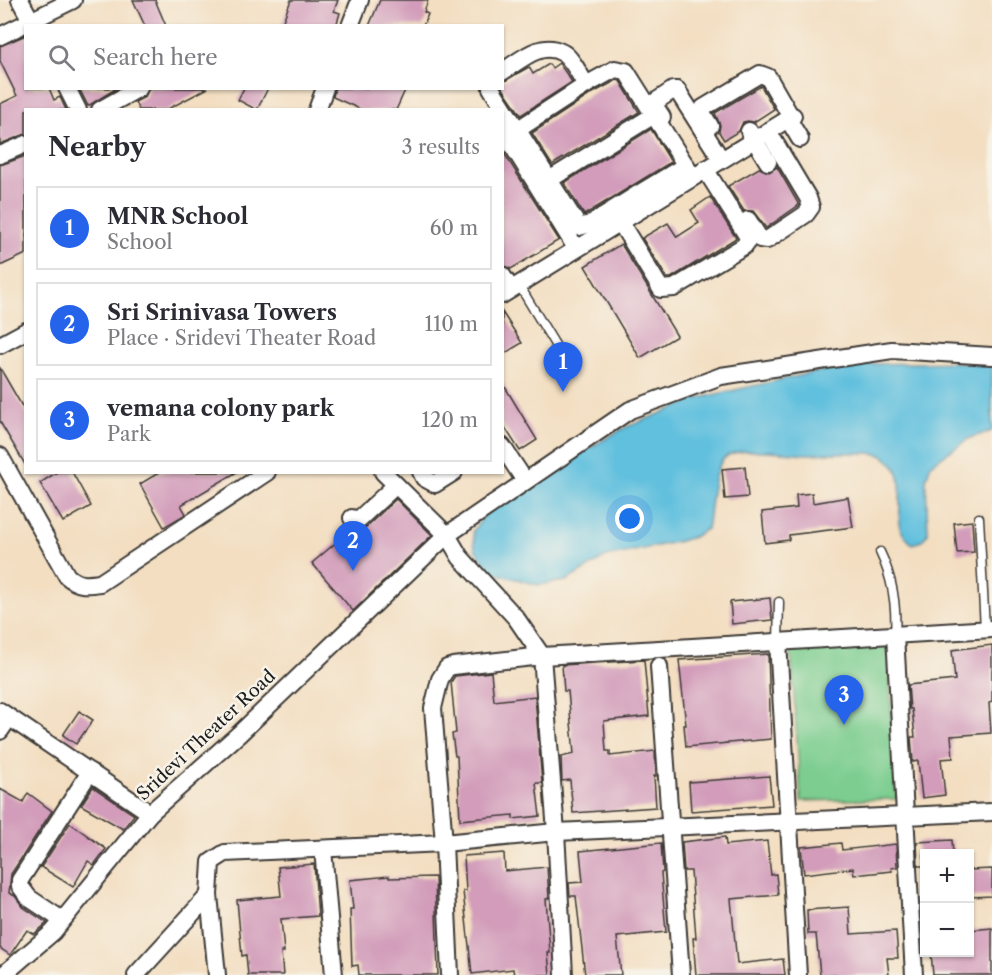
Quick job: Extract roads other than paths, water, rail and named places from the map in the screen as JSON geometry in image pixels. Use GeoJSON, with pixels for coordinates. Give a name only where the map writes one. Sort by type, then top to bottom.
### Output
{"type":"FeatureCollection","features":[{"type":"Feature","properties":{"kind":"street"},"geometry":{"type":"LineString","coordinates":[[20,0],[32,23],[73,0]]}},
{"type":"Feature","properties":{"kind":"street"},"geometry":{"type":"LineString","coordinates":[[351,24],[360,0]]}},
{"type":"Feature","properties":{"kind":"street"},"geometry":{"type":"LineString","coordinates":[[0,36],[24,26]]}},
{"type":"Feature","properties":{"kind":"street"},"geometry":{"type":"LineString","coordinates":[[504,71],[538,49],[546,48],[565,54],[586,85]]}},
{"type":"Feature","properties":{"kind":"street"},"geometry":{"type":"LineString","coordinates":[[510,129],[615,69],[626,71],[654,115],[708,162],[760,239],[767,240],[806,214],[811,207],[808,198],[757,133]]}},
{"type":"Feature","properties":{"kind":"street"},"geometry":{"type":"LineString","coordinates":[[620,222],[661,290],[675,288],[744,246],[748,239],[708,162],[702,110],[705,106],[763,74],[768,77],[790,115],[800,139]]}},
{"type":"Feature","properties":{"kind":"street"},"geometry":{"type":"LineString","coordinates":[[68,90],[77,108]]}},
{"type":"Feature","properties":{"kind":"street"},"geometry":{"type":"LineString","coordinates":[[104,108],[135,90]]}},
{"type":"Feature","properties":{"kind":"street"},"geometry":{"type":"LineString","coordinates":[[318,108],[324,90]]}},
{"type":"Feature","properties":{"kind":"street"},"geometry":{"type":"LineString","coordinates":[[492,90],[500,108]]}},
{"type":"Feature","properties":{"kind":"street"},"geometry":{"type":"LineString","coordinates":[[549,180],[654,115]]}},
{"type":"Feature","properties":{"kind":"street"},"geometry":{"type":"LineString","coordinates":[[511,290],[576,248],[594,230],[641,200],[790,115]]}},
{"type":"Feature","properties":{"kind":"street"},"geometry":{"type":"LineString","coordinates":[[510,129],[549,180],[579,227],[594,230],[620,222],[641,200]]}},
{"type":"Feature","properties":{"kind":"street"},"geometry":{"type":"LineString","coordinates":[[510,129],[576,248]]}},
{"type":"Feature","properties":{"kind":"street"},"geometry":{"type":"LineString","coordinates":[[757,133],[768,162]]}},
{"type":"Feature","properties":{"kind":"street"},"geometry":{"type":"LineString","coordinates":[[0,155],[24,145]]}},
{"type":"Feature","properties":{"kind":"street"},"geometry":{"type":"LineString","coordinates":[[0,345],[24,332]]}},
{"type":"Feature","properties":{"kind":"street","name":"Sridevi Theater Road"},"geometry":{"type":"LineString","coordinates":[[6,966],[52,932],[150,813],[238,734],[447,535],[630,410],[721,376],[892,350],[992,356]]}},
{"type":"Feature","properties":{"kind":"street"},"geometry":{"type":"LineString","coordinates":[[504,449],[525,481]]}},
{"type":"Feature","properties":{"kind":"street"},"geometry":{"type":"LineString","coordinates":[[0,456],[20,476],[67,576],[74,582],[84,585],[100,583],[264,474]]}},
{"type":"Feature","properties":{"kind":"street"},"geometry":{"type":"LineString","coordinates":[[385,474],[447,535],[460,557],[516,618],[542,656],[556,832],[564,975]]}},
{"type":"Feature","properties":{"kind":"street"},"geometry":{"type":"LineString","coordinates":[[422,474],[424,478],[435,484],[451,474]]}},
{"type":"Feature","properties":{"kind":"street"},"geometry":{"type":"LineString","coordinates":[[352,518],[357,521],[361,519],[396,485]]}},
{"type":"Feature","properties":{"kind":"street"},"geometry":{"type":"LineString","coordinates":[[450,975],[444,843],[433,708],[440,679],[447,668],[542,656],[989,629]]}},
{"type":"Feature","properties":{"kind":"street"},"geometry":{"type":"LineString","coordinates":[[895,635],[914,975]]}},
{"type":"Feature","properties":{"kind":"street"},"geometry":{"type":"LineString","coordinates":[[778,642],[798,975]]}},
{"type":"Feature","properties":{"kind":"street"},"geometry":{"type":"LineString","coordinates":[[659,666],[681,975]]}},
{"type":"Feature","properties":{"kind":"street"},"geometry":{"type":"LineString","coordinates":[[3,720],[90,772],[150,813]]}},
{"type":"Feature","properties":{"kind":"street"},"geometry":{"type":"LineString","coordinates":[[62,920],[29,898],[20,886],[20,880],[90,772]]}},
{"type":"Feature","properties":{"kind":"street"},"geometry":{"type":"LineString","coordinates":[[217,975],[209,894],[211,861],[225,853],[444,843],[556,832],[992,812]]}},
{"type":"Feature","properties":{"kind":"street"},"geometry":{"type":"LineString","coordinates":[[323,849],[334,975]]}},
{"type":"Feature","properties":{"kind":"street"},"geometry":{"type":"LineString","coordinates":[[136,975],[209,894]]}},
{"type":"Feature","properties":{"kind":"lane"},"geometry":{"type":"LineString","coordinates":[[511,290],[557,348]]}},
{"type":"Feature","properties":{"kind":"lane"},"geometry":{"type":"LineString","coordinates":[[979,518],[989,629]]}},
{"type":"Feature","properties":{"kind":"lane"},"geometry":{"type":"LineString","coordinates":[[880,552],[888,571],[894,597],[895,635]]}},
{"type":"Feature","properties":{"kind":"lane"},"geometry":{"type":"LineString","coordinates":[[778,602],[778,642]]}},
{"type":"Feature","properties":{"kind":"water"},"geometry":{"type":"Polygon","coordinates":[[[955,362],[992,365],[992,431],[970,438],[931,464],[926,480],[928,533],[922,541],[912,544],[901,530],[899,477],[892,463],[882,456],[866,453],[808,454],[743,451],[727,456],[722,461],[715,478],[707,529],[693,537],[606,557],[566,581],[538,585],[491,572],[475,549],[473,531],[486,513],[558,466],[624,428],[699,398],[843,366],[955,362]]]}},
{"type":"Feature","properties":{"kind":"place","name":"MNR School"},"geometry":{"type":"Point","coordinates":[563,392]}},
{"type":"Feature","properties":{"kind":"place","name":"Sri Srinivasa Towers"},"geometry":{"type":"Point","coordinates":[353,571]}},
{"type":"Feature","properties":{"kind":"place","name":"vemana colony park"},"geometry":{"type":"Point","coordinates":[844,725]}}]}
